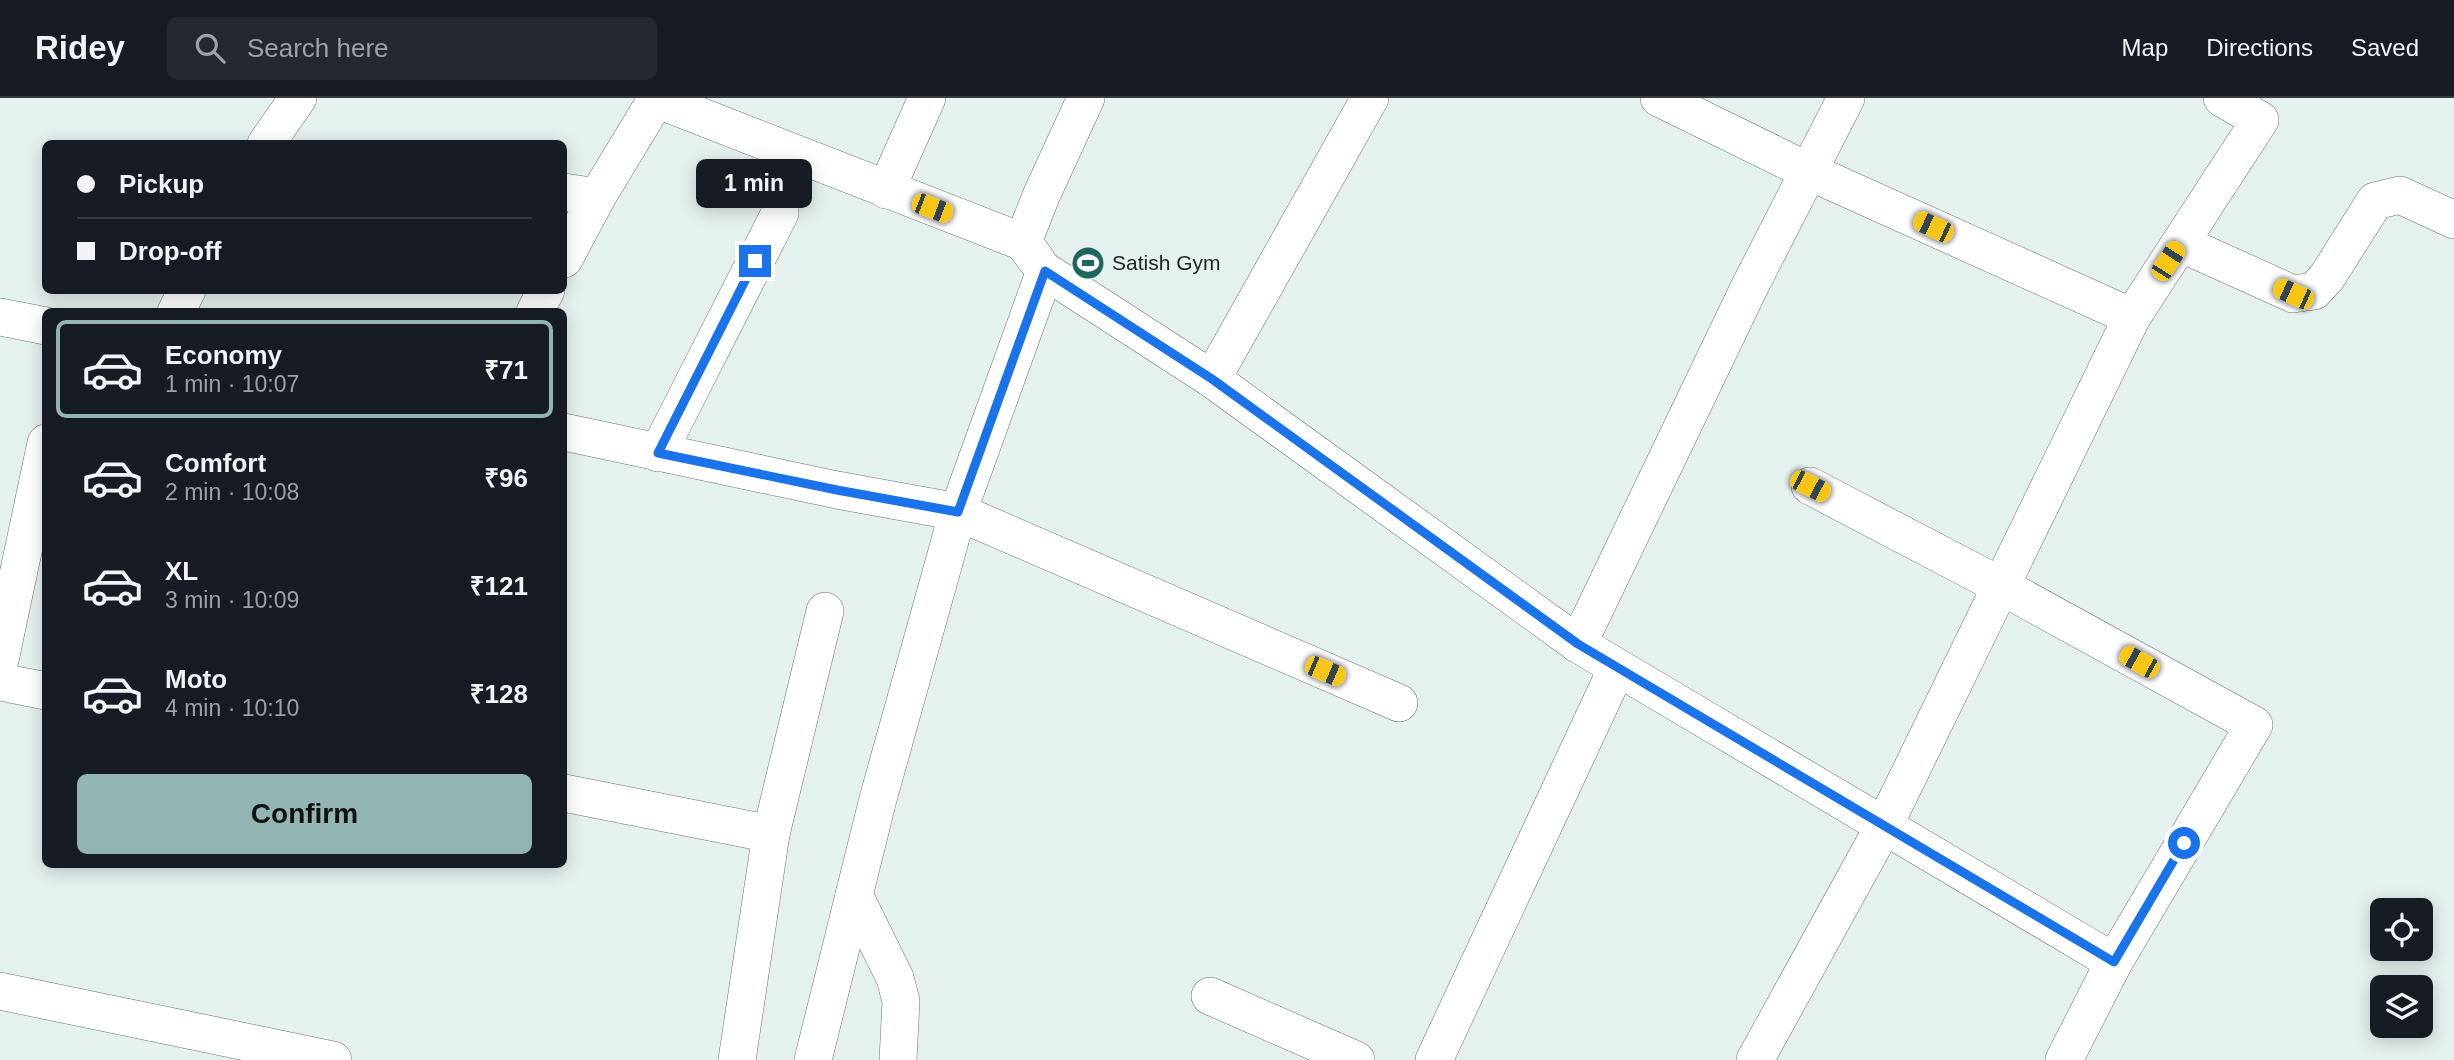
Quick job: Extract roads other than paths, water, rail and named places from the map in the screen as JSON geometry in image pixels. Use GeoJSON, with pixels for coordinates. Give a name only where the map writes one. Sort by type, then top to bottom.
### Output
{"type":"FeatureCollection","features":[{"type":"Feature","properties":{"kind":"street"},"geometry":{"type":"LineString","coordinates":[[269,140],[298,98]]}},
{"type":"Feature","properties":{"kind":"street"},"geometry":{"type":"LineString","coordinates":[[886,190],[927,98]]}},
{"type":"Feature","properties":{"kind":"street"},"geometry":{"type":"LineString","coordinates":[[1023,242],[1086,98]]}},
{"type":"Feature","properties":{"kind":"street"},"geometry":{"type":"LineString","coordinates":[[1212,379],[1370,98]]}},
{"type":"Feature","properties":{"kind":"street"},"geometry":{"type":"LineString","coordinates":[[1659,98],[1808,171],[2132,317]]}},
{"type":"Feature","properties":{"kind":"street"},"geometry":{"type":"LineString","coordinates":[[1578,644],[1749,288],[1846,98]]}},
{"type":"Feature","properties":{"kind":"street"},"geometry":{"type":"LineString","coordinates":[[1755,1060],[1885,824],[2132,317],[2267,109],[2222,98]]}},
{"type":"Feature","properties":{"kind":"street"},"geometry":{"type":"LineString","coordinates":[[567,246],[580,195],[656,99],[1023,242],[1045,271],[1212,379],[1578,644],[2114,962]]}},
{"type":"Feature","properties":{"kind":"street"},"geometry":{"type":"LineString","coordinates":[[2180,243],[2293,294],[2314,290],[2327,277],[2375,201],[2400,195],[2454,220]]}},
{"type":"Feature","properties":{"kind":"street"},"geometry":{"type":"LineString","coordinates":[[658,453],[780,213]]}},
{"type":"Feature","properties":{"kind":"street"},"geometry":{"type":"LineString","coordinates":[[813,1060],[885,773],[958,512],[1045,271]]}},
{"type":"Feature","properties":{"kind":"street"},"geometry":{"type":"LineString","coordinates":[[0,317],[42,325]]}},
{"type":"Feature","properties":{"kind":"street"},"geometry":{"type":"LineString","coordinates":[[567,433],[837,490],[958,512],[1399,703]]}},
{"type":"Feature","properties":{"kind":"street"},"geometry":{"type":"LineString","coordinates":[[0,660],[42,462]]}},
{"type":"Feature","properties":{"kind":"street"},"geometry":{"type":"LineString","coordinates":[[1810,486],[2001,586],[2254,725],[2114,962],[2064,1060]]}},
{"type":"Feature","properties":{"kind":"street"},"geometry":{"type":"LineString","coordinates":[[737,1060],[771,834],[825,611]]}},
{"type":"Feature","properties":{"kind":"street"},"geometry":{"type":"LineString","coordinates":[[1434,1060],[1617,668]]}},
{"type":"Feature","properties":{"kind":"street"},"geometry":{"type":"LineString","coordinates":[[0,682],[42,690]]}},
{"type":"Feature","properties":{"kind":"street"},"geometry":{"type":"LineString","coordinates":[[567,794],[771,834]]}},
{"type":"Feature","properties":{"kind":"street"},"geometry":{"type":"LineString","coordinates":[[854,895],[895,978],[901,1001],[898,1060]]}},
{"type":"Feature","properties":{"kind":"street"},"geometry":{"type":"LineString","coordinates":[[0,991],[333,1060]]}},
{"type":"Feature","properties":{"kind":"street"},"geometry":{"type":"LineString","coordinates":[[1210,996],[1356,1060]]}},
{"type":"Feature","properties":{"kind":"place","name":"Satish Gym"},"geometry":{"type":"Point","coordinates":[1088,263]}}]}
